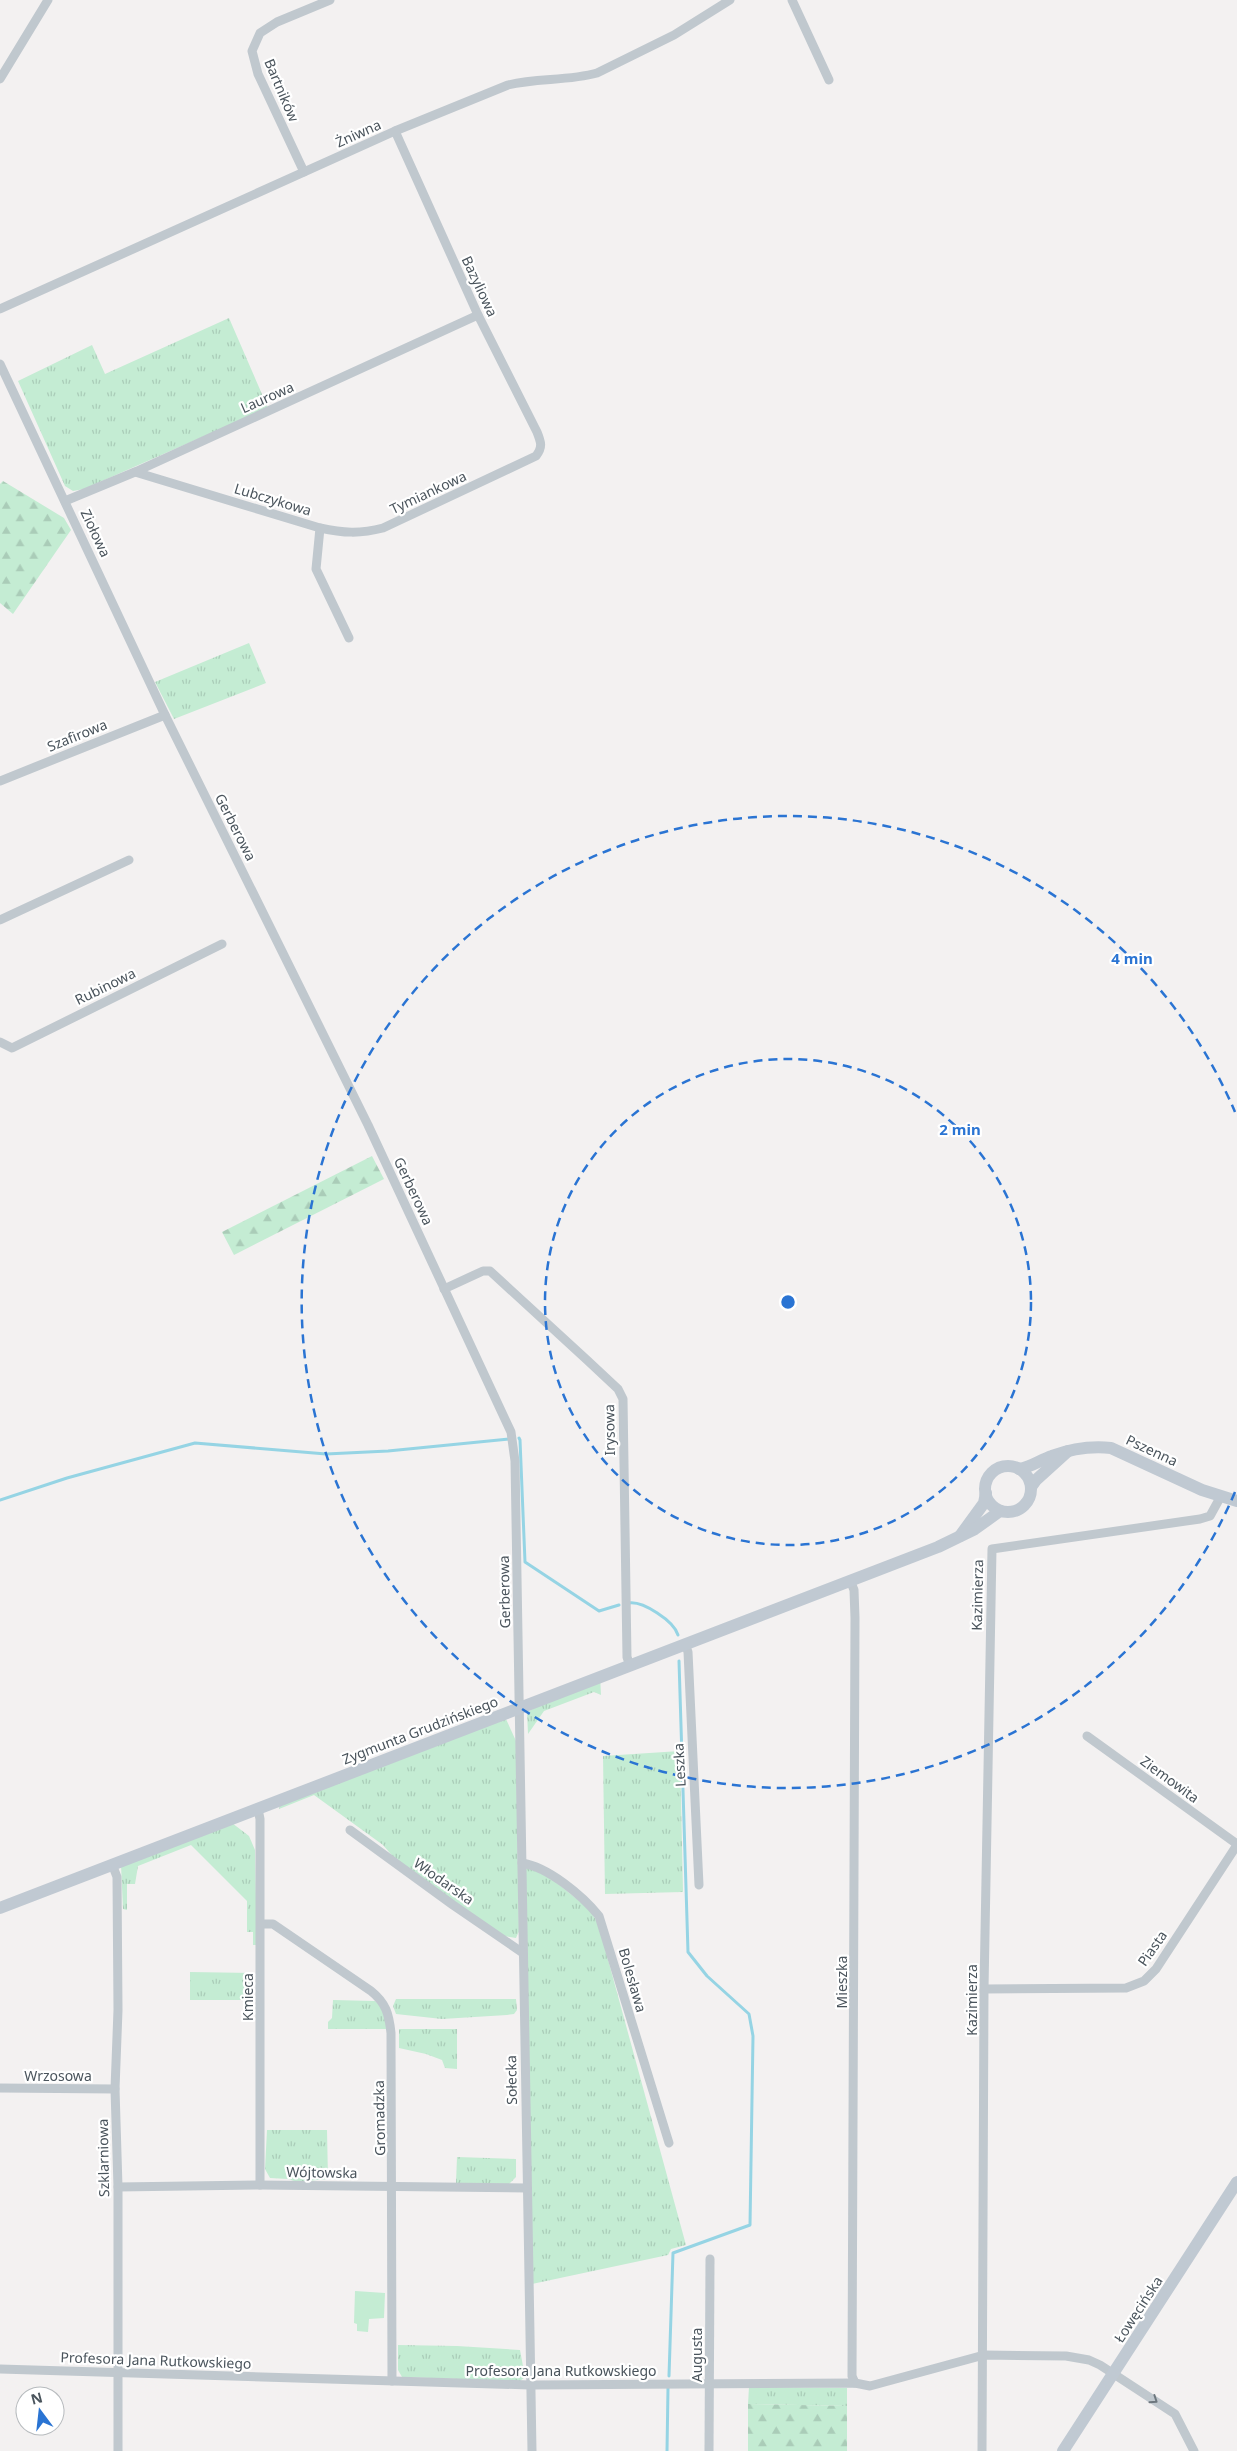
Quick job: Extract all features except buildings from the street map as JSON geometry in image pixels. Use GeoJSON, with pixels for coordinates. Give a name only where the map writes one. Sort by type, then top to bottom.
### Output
{"type":"FeatureCollection","features":[{"type":"Feature","properties":{"kind":"street"},"geometry":{"type":"LineString","coordinates":[[0,80],[48,0]]}},
{"type":"Feature","properties":{"kind":"street","name":"Bartników"},"geometry":{"type":"LineString","coordinates":[[304,172],[258,74],[252,51],[260,33],[277,22],[330,0]]}},
{"type":"Feature","properties":{"kind":"street","name":"Żniwna"},"geometry":{"type":"LineString","coordinates":[[0,308],[395,131],[508,85],[523,81],[584,77],[597,73],[674,35],[730,0]]}},
{"type":"Feature","properties":{"kind":"street"},"geometry":{"type":"LineString","coordinates":[[792,0],[829,80]]}},
{"type":"Feature","properties":{"kind":"street","name":"Bazyliowa"},"geometry":{"type":"LineString","coordinates":[[395,131],[478,315],[537,432],[541,443],[540,450]]}},
{"type":"Feature","properties":{"kind":"street","name":"Laurowa"},"geometry":{"type":"LineString","coordinates":[[65,501],[135,472],[478,315]]}},
{"type":"Feature","properties":{"kind":"street","name":"Ziołowa"},"geometry":{"type":"LineString","coordinates":[[0,364],[165,715]]}},
{"type":"Feature","properties":{"kind":"street","name":"Tymiankowa"},"geometry":{"type":"LineString","coordinates":[[320,528],[346,533],[365,533],[383,528],[536,456],[540,450]]}},
{"type":"Feature","properties":{"kind":"street","name":"Lubczykowa"},"geometry":{"type":"LineString","coordinates":[[135,472],[320,528],[316,569],[350,638]]}},
{"type":"Feature","properties":{"kind":"street","name":"Szafirowa"},"geometry":{"type":"LineString","coordinates":[[0,781],[165,715]]}},
{"type":"Feature","properties":{"kind":"street","name":"Gerberowa"},"geometry":{"type":"LineString","coordinates":[[165,715],[294,973],[501,1408],[514,1445],[519,1708]]}},
{"type":"Feature","properties":{"kind":"street"},"geometry":{"type":"LineString","coordinates":[[0,920],[129,860]]}},
{"type":"Feature","properties":{"kind":"street","name":"Rubinowa"},"geometry":{"type":"LineString","coordinates":[[0,1042],[12,1048],[222,944]]}},
{"type":"Feature","properties":{"kind":"street","name":"Irysowa"},"geometry":{"type":"LineString","coordinates":[[444,1289],[483,1271],[490,1270],[618,1389],[622,1399],[625,1602],[627,1657],[630,1666]]}},
{"type":"Feature","properties":{"kind":"street","name":"Pszenna"},"geometry":{"type":"LineString","coordinates":[[960,1536],[984,1503],[987,1481],[994,1471],[1006,1466],[1019,1469],[1028,1468],[1051,1456],[1098,1446],[1111,1448],[1202,1490],[1237,1501]]}},
{"type":"Feature","properties":{"kind":"street"},"geometry":{"type":"LineString","coordinates":[[986,1493],[990,1504],[1000,1511],[1011,1512],[1022,1508],[1029,1498],[1031,1487],[1036,1480],[1068,1451]]}},
{"type":"Feature","properties":{"kind":"street"},"geometry":{"type":"LineString","coordinates":[[1019,1469],[1027,1476],[1031,1487]]}},
{"type":"Feature","properties":{"kind":"street","name":"Kazimierza"},"geometry":{"type":"LineString","coordinates":[[982,2451],[984,2355],[984,1989],[992,1549],[1205,1518],[1210,1516],[1216,1508],[1220,1496]]}},
{"type":"Feature","properties":{"kind":"street"},"geometry":{"type":"LineString","coordinates":[[850,1580],[960,1536],[1000,1511]]}},
{"type":"Feature","properties":{"kind":"street","name":"Zygmunta Grudzińskiego"},"geometry":{"type":"LineString","coordinates":[[0,1908],[850,1580]]}},
{"type":"Feature","properties":{"kind":"street","name":"Mieszka"},"geometry":{"type":"LineString","coordinates":[[850,1580],[854,1590],[856,1618],[852,2376],[854,2383]]}},
{"type":"Feature","properties":{"kind":"street","name":"Leszka"},"geometry":{"type":"LineString","coordinates":[[685,1644],[688,1652],[699,1885]]}},
{"type":"Feature","properties":{"kind":"street","name":"Sołecka"},"geometry":{"type":"LineString","coordinates":[[519,1708],[532,2451]]}},
{"type":"Feature","properties":{"kind":"street","name":"Ziemowita"},"geometry":{"type":"LineString","coordinates":[[1087,1736],[1237,1844]]}},
{"type":"Feature","properties":{"kind":"street","name":"Kmieca"},"geometry":{"type":"LineString","coordinates":[[258,1809],[260,1819],[262,1924],[260,2185]]}},
{"type":"Feature","properties":{"kind":"street","name":"Włodarska"},"geometry":{"type":"LineString","coordinates":[[350,1830],[523,1953]]}},
{"type":"Feature","properties":{"kind":"street","name":"Piasta"},"geometry":{"type":"LineString","coordinates":[[984,1989],[1126,1988],[1144,1981],[1156,1969],[1237,1844]]}},
{"type":"Feature","properties":{"kind":"street","name":"Bolesława"},"geometry":{"type":"LineString","coordinates":[[522,1863],[543,1868],[599,1916],[669,2143]]}},
{"type":"Feature","properties":{"kind":"street","name":"Szklarniowa"},"geometry":{"type":"LineString","coordinates":[[112,1864],[117,1876],[118,2010],[115,2089],[118,2187],[118,2451]]}},
{"type":"Feature","properties":{"kind":"street","name":"Gromadzka"},"geometry":{"type":"LineString","coordinates":[[262,1924],[273,1924],[371,1991],[385,2005],[391,2033],[393,2186],[392,2381]]}},
{"type":"Feature","properties":{"kind":"street","name":"Wrzosowa"},"geometry":{"type":"LineString","coordinates":[[0,2088],[115,2089]]}},
{"type":"Feature","properties":{"kind":"street","name":"Łowęcińska"},"geometry":{"type":"LineString","coordinates":[[1063,2451],[1237,2182]]}},
{"type":"Feature","properties":{"kind":"street","name":"Wójtowska"},"geometry":{"type":"LineString","coordinates":[[118,2187],[260,2185],[527,2188]]}},
{"type":"Feature","properties":{"kind":"street","name":"Augusta"},"geometry":{"type":"LineString","coordinates":[[709,2451],[710,2259]]}},
{"type":"Feature","properties":{"kind":"street","name":"Profesora Jana Rutkowskiego"},"geometry":{"type":"LineString","coordinates":[[0,2369],[530,2386],[854,2383],[870,2386],[984,2355],[1076,2358],[1089,2360],[1114,2373],[1175,2414],[1194,2451]]}},
{"type":"Feature","properties":{"kind":"green space"},"geometry":{"type":"Polygon","coordinates":[[[229,318],[268,408],[84,489],[73,491],[65,486],[18,381],[92,345],[105,374],[229,318]]]}},
{"type":"Feature","properties":{"kind":"green space"},"geometry":{"type":"Polygon","coordinates":[[[3,481],[64,518],[71,530],[13,614],[0,603],[0,484],[3,481]]]}},
{"type":"Feature","properties":{"kind":"green space"},"geometry":{"type":"Polygon","coordinates":[[[249,643],[266,683],[174,719],[155,682],[249,643]]]}},
{"type":"Feature","properties":{"kind":"green space"},"geometry":{"type":"Polygon","coordinates":[[[372,1156],[384,1179],[234,1255],[222,1232],[372,1156]]]}},
{"type":"Feature","properties":{"kind":"green space"},"geometry":{"type":"Polygon","coordinates":[[[600,1674],[601,1695],[594,1692],[544,1711],[528,1734],[527,1712],[600,1674]]]}},
{"type":"Feature","properties":{"kind":"green space"},"geometry":{"type":"Polygon","coordinates":[[[506,1719],[516,1741],[519,1931],[516,1938],[504,1936],[401,1866],[383,1845],[314,1795],[279,1809],[282,1799],[506,1719]]]}},
{"type":"Feature","properties":{"kind":"green space"},"geometry":{"type":"Polygon","coordinates":[[[680,1751],[683,1892],[605,1894],[603,1756],[680,1751]]]}},
{"type":"Feature","properties":{"kind":"green space"},"geometry":{"type":"Polygon","coordinates":[[[232,1823],[249,1836],[255,1850],[257,1945],[253,1945],[253,1932],[247,1932],[247,1901],[191,1845],[138,1866],[135,1884],[127,1884],[127,1910],[123,1909],[121,1865],[232,1823]]]}},
{"type":"Feature","properties":{"kind":"green space"},"geometry":{"type":"Polygon","coordinates":[[[525,1866],[541,1870],[589,1909],[598,1923],[686,2245],[671,2249],[668,2255],[532,2284],[525,1866]]]}},
{"type":"Feature","properties":{"kind":"green space"},"geometry":{"type":"Polygon","coordinates":[[[190,1972],[254,1973],[254,2000],[190,2000],[190,1972]]]}},
{"type":"Feature","properties":{"kind":"green space"},"geometry":{"type":"Polygon","coordinates":[[[396,1999],[516,1999],[517,2010],[514,2014],[507,2015],[442,2019],[396,2014],[393,2006],[396,1999]]]}},
{"type":"Feature","properties":{"kind":"green space"},"geometry":{"type":"Polygon","coordinates":[[[333,2000],[375,2001],[382,2007],[387,2029],[328,2029],[328,2022],[332,2018],[333,2000]]]}},
{"type":"Feature","properties":{"kind":"green space"},"geometry":{"type":"Polygon","coordinates":[[[399,2029],[457,2029],[457,2069],[445,2068],[442,2060],[426,2054],[399,2048],[399,2029]]]}},
{"type":"Feature","properties":{"kind":"green space"},"geometry":{"type":"Polygon","coordinates":[[[267,2130],[327,2130],[328,2179],[297,2182],[288,2179],[270,2178],[265,2169],[267,2130]]]}},
{"type":"Feature","properties":{"kind":"green space"},"geometry":{"type":"Polygon","coordinates":[[[457,2157],[516,2159],[516,2177],[509,2184],[456,2183],[457,2157]]]}},
{"type":"Feature","properties":{"kind":"green space"},"geometry":{"type":"Polygon","coordinates":[[[355,2291],[385,2293],[384,2318],[369,2319],[368,2332],[357,2331],[357,2324],[354,2323],[355,2291]]]}},
{"type":"Feature","properties":{"kind":"green space"},"geometry":{"type":"Polygon","coordinates":[[[398,2345],[520,2350],[525,2377],[520,2381],[402,2377],[398,2370],[398,2345]]]}},
{"type":"Feature","properties":{"kind":"green space"},"geometry":{"type":"Polygon","coordinates":[[[749,2387],[847,2388],[847,2406],[748,2404],[749,2387]]]}},
{"type":"Feature","properties":{"kind":"green space"},"geometry":{"type":"Polygon","coordinates":[[[748,2404],[847,2406],[847,2451],[748,2451],[748,2404]]]}},
{"type":"Feature","properties":{"kind":"waterway"},"geometry":{"type":"LineString","coordinates":[[519,1438],[525,1562],[599,1611],[619,1605]]}},
{"type":"Feature","properties":{"kind":"waterway"},"geometry":{"type":"LineString","coordinates":[[0,1500],[67,1478],[195,1443],[326,1454],[388,1451],[509,1439]]}},
{"type":"Feature","properties":{"kind":"waterway"},"geometry":{"type":"LineString","coordinates":[[629,1603],[642,1605],[657,1613],[671,1624],[678,1635]]}},
{"type":"Feature","properties":{"kind":"waterway"},"geometry":{"type":"LineString","coordinates":[[669,2376],[673,2253],[750,2225],[753,2036],[749,2014],[707,1976],[688,1952],[679,1661]]}},
{"type":"Feature","properties":{"kind":"waterway"},"geometry":{"type":"LineString","coordinates":[[667,2451],[668,2388]]}}]}
